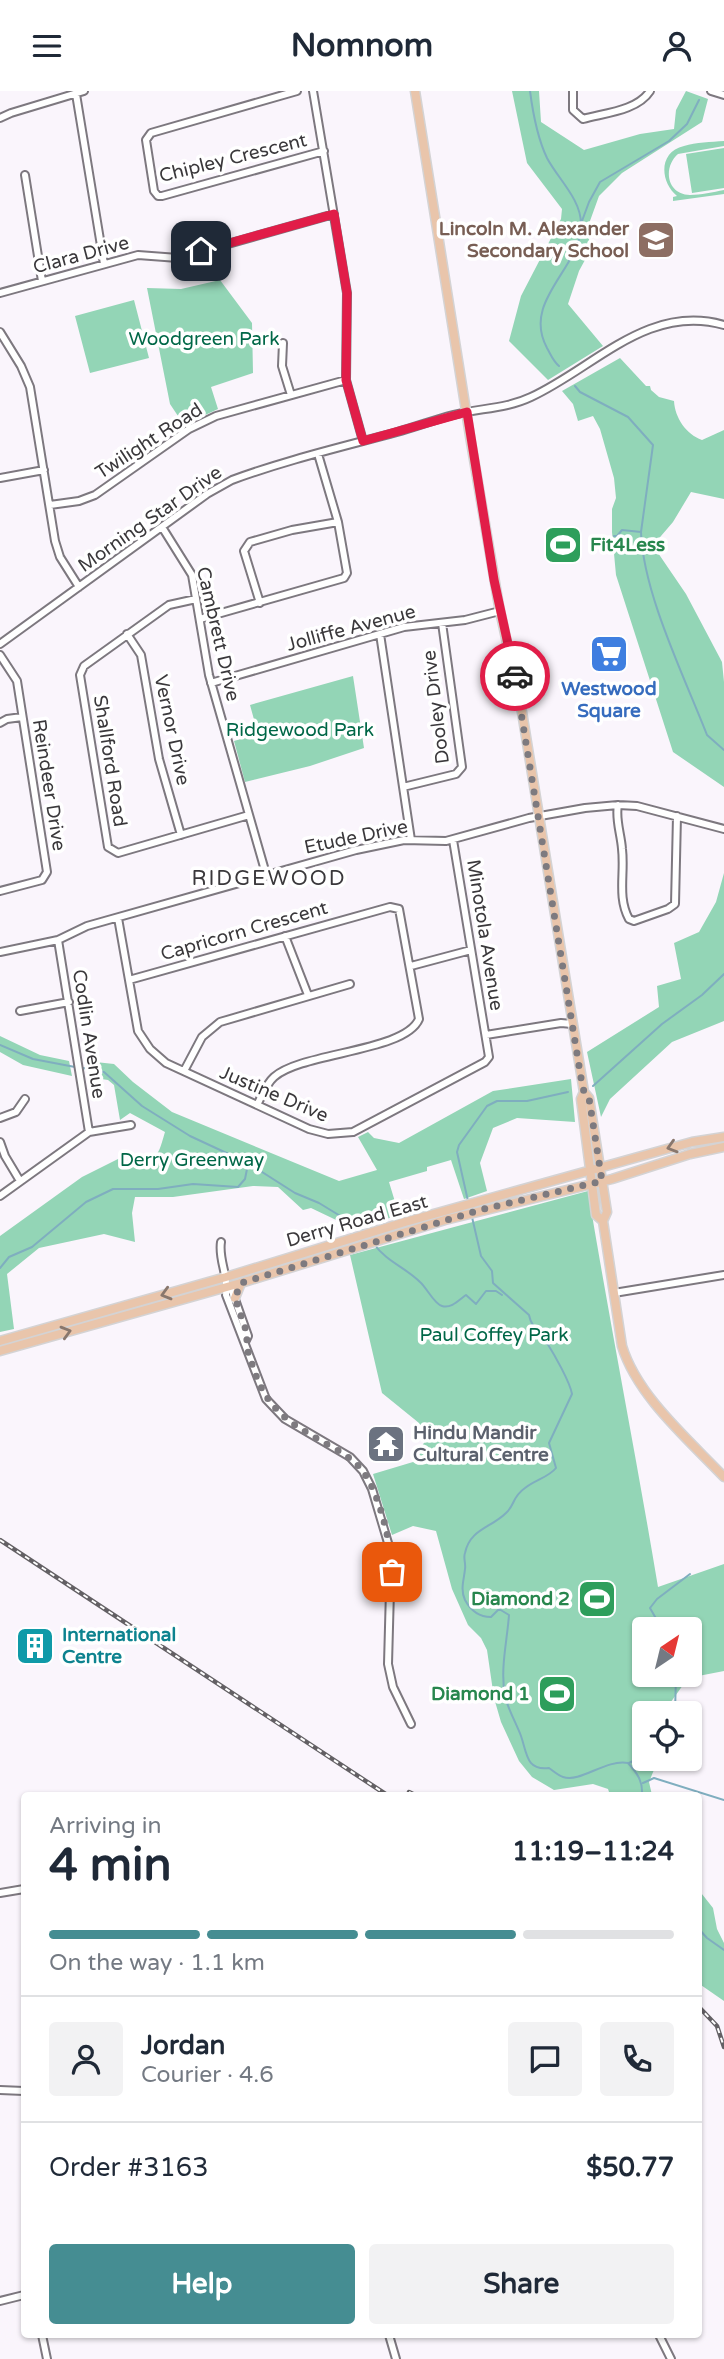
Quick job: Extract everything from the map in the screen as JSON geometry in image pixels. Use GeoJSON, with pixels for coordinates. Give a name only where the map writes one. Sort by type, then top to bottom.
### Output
{"type":"FeatureCollection","features":[{"type":"Feature","properties":{"kind":"main road"},"geometry":{"type":"LineString","coordinates":[[415,91],[500,611],[518,691],[581,1078],[584,1092],[589,1098],[607,1212],[603,1221],[622,1346],[634,1376],[650,1397],[724,1477]]}},
{"type":"Feature","properties":{"kind":"main road"},"geometry":{"type":"LineString","coordinates":[[584,1092],[581,1099],[591,1183],[596,1215],[603,1221]]}},
{"type":"Feature","properties":{"kind":"main road","name":"Derry Road East"},"geometry":{"type":"LineString","coordinates":[[0,1351],[227,1282],[374,1232],[387,1233],[517,1196],[590,1171],[692,1142],[724,1137]]}},
{"type":"Feature","properties":{"kind":"main road","name":"Derry Road East"},"geometry":{"type":"LineString","coordinates":[[517,1196],[602,1181],[690,1154],[724,1147]]}},
{"type":"Feature","properties":{"kind":"main road","name":"Derry Road East"},"geometry":{"type":"LineString","coordinates":[[0,1341],[227,1282],[241,1283],[378,1241],[387,1233]]}},
{"type":"Feature","properties":{"kind":"main road"},"geometry":{"type":"LineString","coordinates":[[235,1298],[241,1283]]}},
{"type":"Feature","properties":{"kind":"street"},"geometry":{"type":"LineString","coordinates":[[1,115],[84,91]]}},
{"type":"Feature","properties":{"kind":"street","name":"Chipley Crescent"},"geometry":{"type":"LineString","coordinates":[[297,91],[151,133],[146,140],[155,193],[162,196],[324,151]]}},
{"type":"Feature","properties":{"kind":"street"},"geometry":{"type":"LineString","coordinates":[[313,91],[347,293],[346,380],[363,441]]}},
{"type":"Feature","properties":{"kind":"street"},"geometry":{"type":"LineString","coordinates":[[573,91],[573,110],[583,119],[635,104],[650,91]]}},
{"type":"Feature","properties":{"kind":"street"},"geometry":{"type":"LineString","coordinates":[[711,91],[724,95]]}},
{"type":"Feature","properties":{"kind":"street"},"geometry":{"type":"LineString","coordinates":[[76,94],[104,264]]}},
{"type":"Feature","properties":{"kind":"street"},"geometry":{"type":"LineString","coordinates":[[25,175],[42,281]]}},
{"type":"Feature","properties":{"kind":"street","name":"Clara Drive"},"geometry":{"type":"LineString","coordinates":[[0,293],[138,255],[178,258],[334,214]]}},
{"type":"Feature","properties":{"kind":"street","name":"Morning Star Drive"},"geometry":{"type":"LineString","coordinates":[[0,644],[207,494],[232,480],[467,412],[512,405],[533,396],[641,331],[658,325],[679,320],[697,320],[724,325]]}},
{"type":"Feature","properties":{"kind":"street"},"geometry":{"type":"LineString","coordinates":[[0,332],[22,366],[30,387],[57,548],[79,587]]}},
{"type":"Feature","properties":{"kind":"street"},"geometry":{"type":"LineString","coordinates":[[283,343],[282,366],[291,395]]}},
{"type":"Feature","properties":{"kind":"street","name":"Twilight Road"},"geometry":{"type":"LineString","coordinates":[[50,505],[79,501],[95,495],[189,429],[216,417],[346,380]]}},
{"type":"Feature","properties":{"kind":"street"},"geometry":{"type":"LineString","coordinates":[[200,619],[344,578],[347,573],[338,522],[318,454]]}},
{"type":"Feature","properties":{"kind":"street"},"geometry":{"type":"LineString","coordinates":[[0,478],[44,470]]}},
{"type":"Feature","properties":{"kind":"street"},"geometry":{"type":"LineString","coordinates":[[260,603],[244,551],[250,542],[292,530],[338,522]]}},
{"type":"Feature","properties":{"kind":"street","name":"Cambrett Drive"},"geometry":{"type":"LineString","coordinates":[[162,527],[190,568],[211,683],[266,874]]}},
{"type":"Feature","properties":{"kind":"street","name":"Shallford Road"},"geometry":{"type":"LineString","coordinates":[[196,599],[169,605],[84,666],[80,675],[108,847],[118,853],[249,815]]}},
{"type":"Feature","properties":{"kind":"street","name":"Jolliffe Avenue"},"geometry":{"type":"LineString","coordinates":[[211,683],[404,627],[465,620],[500,611]]}},
{"type":"Feature","properties":{"kind":"street","name":"Dooley Drive"},"geometry":{"type":"LineString","coordinates":[[403,787],[456,773],[462,767],[442,622]]}},
{"type":"Feature","properties":{"kind":"street","name":"Vernor Drive"},"geometry":{"type":"LineString","coordinates":[[127,635],[141,656],[159,759],[181,835]]}},
{"type":"Feature","properties":{"kind":"street"},"geometry":{"type":"LineString","coordinates":[[380,635],[411,840]]}},
{"type":"Feature","properties":{"kind":"street","name":"Reindeer Drive"},"geometry":{"type":"LineString","coordinates":[[0,655],[17,681],[47,875],[42,880],[0,891]]}},
{"type":"Feature","properties":{"kind":"street"},"geometry":{"type":"LineString","coordinates":[[0,723],[22,717]]}},
{"type":"Feature","properties":{"kind":"street"},"geometry":{"type":"LineString","coordinates":[[618,805],[623,853],[621,894],[626,916],[634,921],[675,904],[677,816]]}},
{"type":"Feature","properties":{"kind":"street","name":"Etude Drive"},"geometry":{"type":"LineString","coordinates":[[0,952],[58,940],[87,926],[356,850],[411,840],[453,840],[539,816],[618,805],[645,807],[724,829]]}},
{"type":"Feature","properties":{"kind":"street","name":"Minotola Avenue"},"geometry":{"type":"LineString","coordinates":[[453,840],[486,1035]]}},
{"type":"Feature","properties":{"kind":"street","name":"Capricorn Crescent"},"geometry":{"type":"LineString","coordinates":[[129,980],[395,907],[400,911],[419,1019],[416,1025],[386,1041],[285,1070],[270,1081],[257,1105]]}},
{"type":"Feature","properties":{"kind":"street","name":"Justine Drive"},"geometry":{"type":"LineString","coordinates":[[118,918],[141,1038],[156,1056],[184,1072],[320,1133],[337,1135],[353,1132],[485,1062],[489,1054],[486,1035]]}},
{"type":"Feature","properties":{"kind":"street"},"geometry":{"type":"LineString","coordinates":[[285,936],[308,995]]}},
{"type":"Feature","properties":{"kind":"street","name":"Codlin Avenue"},"geometry":{"type":"LineString","coordinates":[[58,940],[89,1132]]}},
{"type":"Feature","properties":{"kind":"street"},"geometry":{"type":"LineString","coordinates":[[411,966],[471,950]]}},
{"type":"Feature","properties":{"kind":"street"},"geometry":{"type":"LineString","coordinates":[[184,1072],[202,1037],[213,1026],[227,1019],[349,984]]}},
{"type":"Feature","properties":{"kind":"street"},"geometry":{"type":"LineString","coordinates":[[20,1010],[69,1002]]}},
{"type":"Feature","properties":{"kind":"street"},"geometry":{"type":"LineString","coordinates":[[486,1035],[561,1023],[572,1024]]}},
{"type":"Feature","properties":{"kind":"street"},"geometry":{"type":"LineString","coordinates":[[0,1118],[16,1112],[25,1099]]}},
{"type":"Feature","properties":{"kind":"street"},"geometry":{"type":"LineString","coordinates":[[0,1196],[89,1132],[131,1125]]}},
{"type":"Feature","properties":{"kind":"street"},"geometry":{"type":"LineString","coordinates":[[0,1142],[20,1181]]}},
{"type":"Feature","properties":{"kind":"street"},"geometry":{"type":"LineString","coordinates":[[221,1242],[220,1251],[227,1282],[248,1336],[245,1342]]}},
{"type":"Feature","properties":{"kind":"street"},"geometry":{"type":"LineString","coordinates":[[614,1293],[724,1275]]}},
{"type":"Feature","properties":{"kind":"street"},"geometry":{"type":"LineString","coordinates":[[227,1282],[226,1294],[241,1337],[260,1388],[275,1411],[350,1457],[363,1471],[372,1489],[391,1553],[388,1664],[390,1677],[411,1724]]}},
{"type":"Feature","properties":{"kind":"street"},"geometry":{"type":"LineString","coordinates":[[0,1893],[21,1890]]}},
{"type":"Feature","properties":{"kind":"street"},"geometry":{"type":"LineString","coordinates":[[0,2089],[21,2091]]}},
{"type":"Feature","properties":{"kind":"street"},"geometry":{"type":"LineString","coordinates":[[0,2301],[21,2296]]}},
{"type":"Feature","properties":{"kind":"street"},"geometry":{"type":"LineString","coordinates":[[44,2338],[47,2359]]}},
{"type":"Feature","properties":{"kind":"street"},"geometry":{"type":"LineString","coordinates":[[390,2338],[396,2359]]}},
{"type":"Feature","properties":{"kind":"street"},"geometry":{"type":"LineString","coordinates":[[660,2338],[671,2359]]}},
{"type":"Feature","properties":{"kind":"green space"},"geometry":{"type":"Polygon","coordinates":[[[512,91],[539,91],[541,122],[584,150],[640,134],[674,129],[676,110],[686,91],[708,99],[702,122],[622,173],[599,196],[586,232],[592,247],[579,271],[568,304],[603,346],[548,380],[509,341],[521,296],[561,219],[562,209],[527,163],[512,91]]]}},
{"type":"Feature","properties":{"kind":"green space"},"geometry":{"type":"Polygon","coordinates":[[[724,141],[724,146],[678,154],[670,166],[669,179],[676,190],[682,193],[694,195],[724,190],[724,194],[673,201],[673,197],[677,196],[667,183],[664,168],[670,154],[689,145],[724,141]]]}},
{"type":"Feature","properties":{"kind":"green space"},"geometry":{"type":"Polygon","coordinates":[[[724,148],[724,188],[692,193],[686,154],[724,148]]]}},
{"type":"Feature","properties":{"kind":"green space","name":"Woodgreen Park"},"geometry":{"type":"Polygon","coordinates":[[[220,280],[252,323],[253,373],[211,387],[218,409],[184,425],[170,404],[147,288],[181,289],[220,280]]]}},
{"type":"Feature","properties":{"kind":"green space"},"geometry":{"type":"Polygon","coordinates":[[[134,300],[149,358],[90,373],[75,316],[134,300]]]}},
{"type":"Feature","properties":{"kind":"green space"},"geometry":{"type":"Polygon","coordinates":[[[620,358],[659,397],[674,401],[679,419],[691,434],[702,440],[724,430],[724,499],[691,492],[673,522],[655,543],[656,550],[686,594],[722,662],[724,787],[673,752],[616,575],[612,532],[612,509],[616,498],[614,478],[600,429],[593,416],[578,421],[573,404],[562,391],[620,358]]]}},
{"type":"Feature","properties":{"kind":"green space","name":"Ridgewood Park"},"geometry":{"type":"Polygon","coordinates":[[[353,676],[364,748],[310,766],[245,782],[234,741],[258,734],[250,705],[353,676]]]}},
{"type":"Feature","properties":{"kind":"green space"},"geometry":{"type":"Polygon","coordinates":[[[724,873],[724,1021],[672,1042],[610,1099],[601,1117],[587,1052],[659,1007],[657,986],[681,979],[674,943],[699,932],[716,902],[724,873]]]}},
{"type":"Feature","properties":{"kind":"green space"},"geometry":{"type":"Polygon","coordinates":[[[0,1036],[40,1055],[69,1061],[72,1076],[23,1065],[0,1052],[0,1036]]]}},
{"type":"Feature","properties":{"kind":"green space","name":"Derry Greenway"},"geometry":{"type":"Polygon","coordinates":[[[86,1061],[114,1064],[172,1112],[339,1181],[377,1170],[358,1137],[368,1132],[374,1138],[399,1143],[493,1091],[571,1079],[575,1122],[517,1118],[493,1128],[480,1163],[487,1191],[464,1199],[451,1160],[427,1167],[427,1171],[389,1182],[399,1215],[355,1229],[311,1208],[303,1210],[278,1187],[253,1186],[173,1197],[135,1197],[132,1213],[135,1242],[104,1234],[39,1248],[7,1274],[14,1329],[0,1332],[0,1236],[82,1177],[120,1158],[134,1162],[154,1158],[162,1143],[165,1132],[130,1113],[120,1120],[114,1085],[108,1080],[89,1077],[86,1061]]]}},
{"type":"Feature","properties":{"kind":"green space","name":"Paul Coffey Park"},"geometry":{"type":"Polygon","coordinates":[[[588,1191],[658,1587],[724,1564],[724,1671],[702,1675],[702,1617],[632,1617],[632,1687],[682,1687],[672,1701],[632,1701],[632,1771],[654,1771],[649,1782],[651,1792],[609,1792],[608,1789],[593,1784],[554,1790],[532,1777],[519,1761],[501,1722],[494,1698],[487,1650],[481,1638],[468,1625],[452,1589],[436,1531],[413,1526],[392,1535],[373,1474],[413,1462],[425,1441],[419,1423],[382,1393],[350,1255],[588,1191]]]}},
{"type":"Feature","properties":{"kind":"green space"},"geometry":{"type":"Polygon","coordinates":[[[702,1894],[713,1908],[717,1929],[724,1943],[724,2001],[702,1986],[702,1894]]]}},
{"type":"Feature","properties":{"kind":"waterway"},"geometry":{"type":"LineString","coordinates":[[530,91],[536,125],[547,158],[573,198],[581,224],[579,240],[541,315],[541,331],[547,348],[559,366]]}},
{"type":"Feature","properties":{"kind":"waterway"},"geometry":{"type":"LineString","coordinates":[[582,221],[600,182],[669,141],[687,124],[699,100]]}},
{"type":"Feature","properties":{"kind":"waterway"},"geometry":{"type":"LineString","coordinates":[[575,386],[580,392],[628,417],[653,445],[641,532],[643,556],[666,634],[707,735],[724,750]]}},
{"type":"Feature","properties":{"kind":"waterway"},"geometry":{"type":"LineString","coordinates":[[614,536],[622,530],[641,532]]}},
{"type":"Feature","properties":{"kind":"waterway"},"geometry":{"type":"LineString","coordinates":[[593,1086],[662,1024],[702,995],[724,974]]}},
{"type":"Feature","properties":{"kind":"waterway"},"geometry":{"type":"LineString","coordinates":[[0,1045],[33,1059],[75,1067]]}},
{"type":"Feature","properties":{"kind":"waterway"},"geometry":{"type":"LineString","coordinates":[[83,1068],[104,1072],[142,1106],[190,1136],[248,1163],[295,1193],[319,1203],[365,1231]]}},
{"type":"Feature","properties":{"kind":"waterway"},"geometry":{"type":"LineString","coordinates":[[468,1201],[457,1152],[459,1145],[487,1106],[497,1101],[527,1101],[568,1092]]}},
{"type":"Feature","properties":{"kind":"waterway"},"geometry":{"type":"LineString","coordinates":[[0,1268],[9,1257],[32,1247],[86,1202],[113,1189],[158,1189],[193,1184],[238,1187],[245,1179],[248,1164]]}},
{"type":"Feature","properties":{"kind":"waterway"},"geometry":{"type":"LineString","coordinates":[[472,1217],[481,1256],[492,1271],[493,1283],[529,1315],[557,1361],[572,1394],[549,1443],[556,1468],[521,1491],[506,1513],[471,1539],[464,1555],[465,1600],[480,1615],[491,1617],[499,1609],[509,1615],[504,1666],[505,1696],[532,1764],[549,1768],[570,1778],[611,1764],[628,1763],[639,1777],[642,1792]]}},
{"type":"Feature","properties":{"kind":"waterway"},"geometry":{"type":"LineString","coordinates":[[374,1244],[384,1255],[420,1282],[442,1306],[452,1305],[466,1295],[476,1304],[486,1291],[496,1291],[502,1295]]}},
{"type":"Feature","properties":{"kind":"waterway"},"geometry":{"type":"LineString","coordinates":[[655,1617],[650,1608],[657,1599],[690,1574]]}},
{"type":"Feature","properties":{"kind":"waterway"},"geometry":{"type":"LineString","coordinates":[[675,1701],[676,1687]]}},
{"type":"Feature","properties":{"kind":"waterway"},"geometry":{"type":"LineString","coordinates":[[643,1783],[654,1778],[699,1792]]}},
{"type":"Feature","properties":{"kind":"waterway"},"geometry":{"type":"LineString","coordinates":[[702,1793],[724,1800]]}},
{"type":"Feature","properties":{"kind":"waterway"},"geometry":{"type":"LineString","coordinates":[[702,1932],[724,1950]]}},
{"type":"Feature","properties":{"kind":"railway"},"geometry":{"type":"LineString","coordinates":[[0,1540],[382,1792]]}},
{"type":"Feature","properties":{"kind":"railway"},"geometry":{"type":"LineString","coordinates":[[702,2010],[717,2026],[724,2047]]}},
{"type":"Feature","properties":{"kind":"way so far"},"geometry":{"type":"LineString","coordinates":[[392,1572],[391,1553],[378,1506],[363,1471],[350,1457],[285,1419],[266,1400],[253,1369],[245,1342],[248,1336],[235,1298],[241,1283],[281,1269],[480,1210],[602,1181],[589,1098],[584,1092],[581,1078],[515,676]]}},
{"type":"Feature","properties":{"kind":"place","name":"Lincoln M. Alexander Secondary School"},"geometry":{"type":"Point","coordinates":[656,240]}},
{"type":"Feature","properties":{"kind":"place","name":"Fit4Less"},"geometry":{"type":"Point","coordinates":[563,545]}},
{"type":"Feature","properties":{"kind":"place","name":"Westwood Square"},"geometry":{"type":"Point","coordinates":[609,654]}},
{"type":"Feature","properties":{"kind":"place","name":"Hindu Mandir Cultural Centre"},"geometry":{"type":"Point","coordinates":[386,1444]}},
{"type":"Feature","properties":{"kind":"place","name":"Diamond 2"},"geometry":{"type":"Point","coordinates":[597,1599]}},
{"type":"Feature","properties":{"kind":"place","name":"International Centre"},"geometry":{"type":"Point","coordinates":[35,1646]}},
{"type":"Feature","properties":{"kind":"place","name":"Diamond 1"},"geometry":{"type":"Point","coordinates":[557,1694]}},
{"type":"Feature","properties":{"kind":"district","name":"RIDGEWOOD"},"geometry":{"type":"Point","coordinates":[269,878]}},
{"type":"Feature","properties":{"kind":"route"},"geometry":{"type":"LineString","coordinates":[[201,251],[334,214],[347,293],[346,380],[363,441],[467,412],[494,580],[515,676]]}}]}
